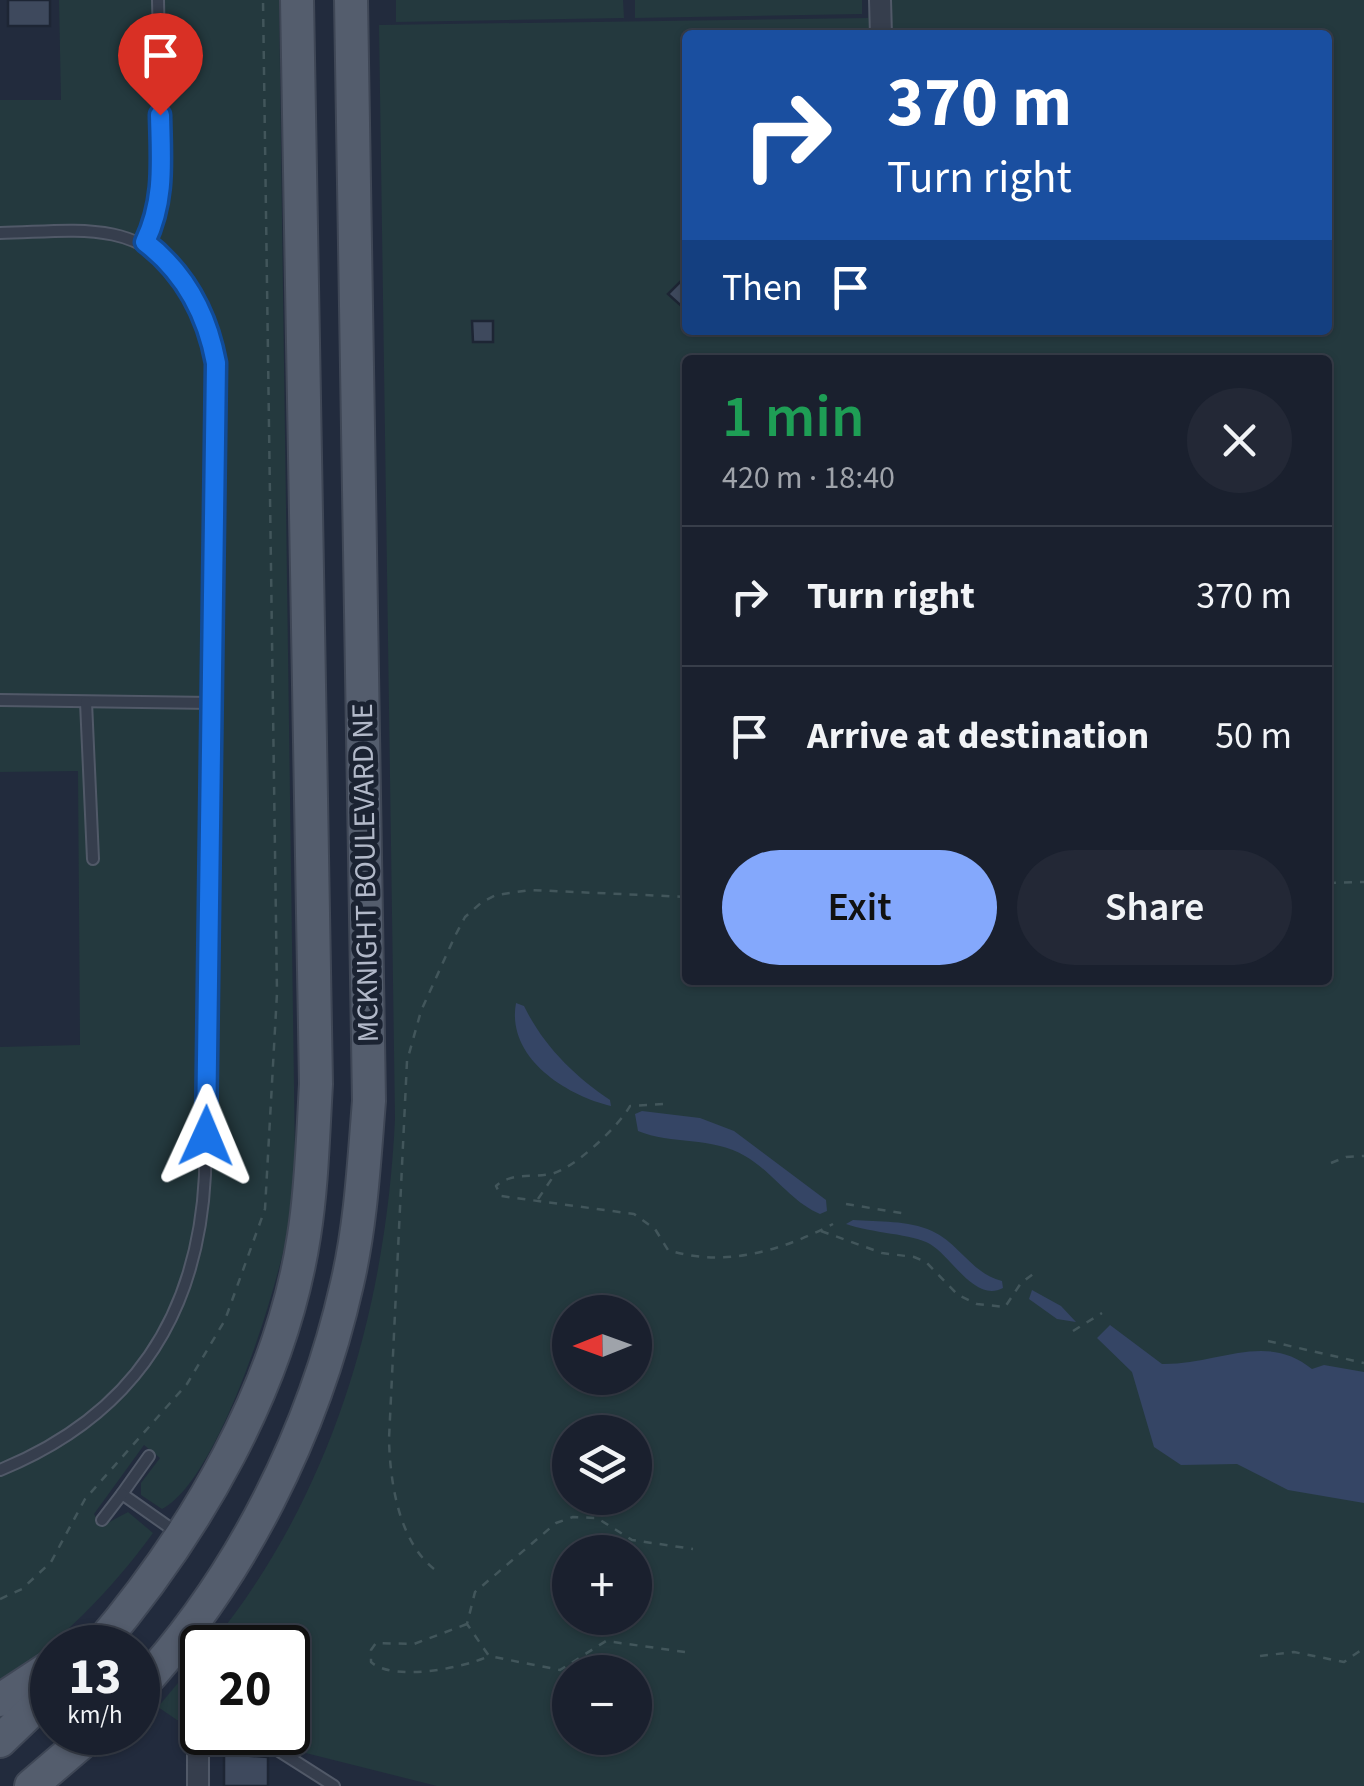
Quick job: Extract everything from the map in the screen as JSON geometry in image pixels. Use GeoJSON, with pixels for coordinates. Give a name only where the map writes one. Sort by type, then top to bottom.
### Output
{"type":"FeatureCollection","features":[{"type":"Feature","properties":{"kind":"main road","name":"MCKNIGHT BOULEVARD NE"},"geometry":{"type":"LineString","coordinates":[[116,1625],[145,1591],[215,1479],[270,1360],[304,1238],[316,1084],[298,0]]}},
{"type":"Feature","properties":{"kind":"main road","name":"MCKNIGHT BOULEVARD NE"},"geometry":{"type":"LineString","coordinates":[[160,1660],[224,1577],[270,1498],[326,1358],[347,1284],[360,1210],[369,1101],[352,0]]}},
{"type":"Feature","properties":{"kind":"main road"},"geometry":{"type":"LineString","coordinates":[[98,1625],[124,1601],[145,1591]]}},
{"type":"Feature","properties":{"kind":"main road"},"geometry":{"type":"LineString","coordinates":[[0,1700],[30,1680]]}},
{"type":"Feature","properties":{"kind":"main road"},"geometry":{"type":"LineString","coordinates":[[0,1741],[30,1712]]}},
{"type":"Feature","properties":{"kind":"main road"},"geometry":{"type":"LineString","coordinates":[[31,1786],[67,1755]]}},
{"type":"Feature","properties":{"kind":"street"},"geometry":{"type":"LineString","coordinates":[[880,0],[880,30]]}},
{"type":"Feature","properties":{"kind":"street"},"geometry":{"type":"LineString","coordinates":[[198,1755],[198,1786]]}},
{"type":"Feature","properties":{"kind":"lane"},"geometry":{"type":"LineString","coordinates":[[145,242],[159,214],[162,192],[158,0]]}},
{"type":"Feature","properties":{"kind":"lane"},"geometry":{"type":"LineString","coordinates":[[0,232],[96,232],[145,242],[164,257],[203,313],[216,363],[205,1175],[198,1250],[167,1329],[119,1394],[63,1441],[0,1470]]}},
{"type":"Feature","properties":{"kind":"lane"},"geometry":{"type":"LineString","coordinates":[[0,700],[212,703]]}},
{"type":"Feature","properties":{"kind":"lane"},"geometry":{"type":"LineString","coordinates":[[86,702],[93,860]]}},
{"type":"Feature","properties":{"kind":"lane"},"geometry":{"type":"LineString","coordinates":[[102,1520],[149,1456]]}},
{"type":"Feature","properties":{"kind":"lane"},"geometry":{"type":"LineString","coordinates":[[122,1494],[180,1536]]}},
{"type":"Feature","properties":{"kind":"lane"},"geometry":{"type":"LineString","coordinates":[[287,1755],[334,1786]]}},
{"type":"Feature","properties":{"kind":"path"},"geometry":{"type":"LineString","coordinates":[[0,1599],[22,1589],[51,1562],[85,1499],[187,1384],[224,1320],[265,1209],[277,993],[263,0]]}},
{"type":"Feature","properties":{"kind":"path"},"geometry":{"type":"LineString","coordinates":[[1332,883],[1364,882]]}},
{"type":"Feature","properties":{"kind":"path"},"geometry":{"type":"LineString","coordinates":[[434,1569],[414,1549],[390,1467],[389,1439],[408,1061],[420,1011],[465,917],[496,895],[530,890],[682,897]]}},
{"type":"Feature","properties":{"kind":"path"},"geometry":{"type":"LineString","coordinates":[[538,1200],[556,1174],[620,1125],[630,1106],[662,1104]]}},
{"type":"Feature","properties":{"kind":"path"},"geometry":{"type":"LineString","coordinates":[[1332,1164],[1346,1156],[1364,1156]]}},
{"type":"Feature","properties":{"kind":"path"},"geometry":{"type":"LineString","coordinates":[[556,1174],[505,1178],[496,1186],[502,1196],[634,1214],[655,1229],[668,1250],[695,1259],[730,1260],[833,1224]]}},
{"type":"Feature","properties":{"kind":"path"},"geometry":{"type":"LineString","coordinates":[[846,1204],[907,1214]]}},
{"type":"Feature","properties":{"kind":"path"},"geometry":{"type":"LineString","coordinates":[[820,1231],[882,1253],[926,1262],[958,1294],[977,1304],[1005,1307],[1021,1283],[1034,1274]]}},
{"type":"Feature","properties":{"kind":"path"},"geometry":{"type":"LineString","coordinates":[[1073,1331],[1102,1313]]}},
{"type":"Feature","properties":{"kind":"path"},"geometry":{"type":"LineString","coordinates":[[1268,1341],[1364,1363]]}},
{"type":"Feature","properties":{"kind":"path"},"geometry":{"type":"LineString","coordinates":[[489,1656],[467,1624],[468,1608],[484,1580],[556,1523],[573,1517],[597,1518],[632,1540],[693,1550]]}},
{"type":"Feature","properties":{"kind":"path"},"geometry":{"type":"LineString","coordinates":[[467,1624],[414,1644],[376,1643],[371,1650],[371,1662],[382,1669],[444,1670],[489,1656],[560,1670],[606,1641],[685,1652]]}},
{"type":"Feature","properties":{"kind":"path"},"geometry":{"type":"LineString","coordinates":[[1260,1656],[1294,1652],[1344,1662],[1364,1648]]}},
{"type":"Feature","properties":{"kind":"green space"},"geometry":{"type":"Polygon","coordinates":[[[59,0],[279,0],[295,1160],[285,1241],[266,1314],[238,1392],[202,1465],[182,1492],[162,1509],[141,1495],[141,1483],[160,1458],[144,1445],[94,1514],[102,1526],[128,1512],[153,1533],[120,1575],[72,1625],[30,1625],[30,1661],[0,1684],[0,1047],[80,1045],[78,771],[0,772],[0,100],[61,100],[59,0]]]}},
{"type":"Feature","properties":{"kind":"green space"},"geometry":{"type":"Polygon","coordinates":[[[396,0],[623,0],[624,18],[396,22],[396,0]]]}},
{"type":"Feature","properties":{"kind":"green space"},"geometry":{"type":"Polygon","coordinates":[[[635,0],[862,0],[862,14],[635,18],[635,0]]]}},
{"type":"Feature","properties":{"kind":"green space"},"geometry":{"type":"Polygon","coordinates":[[[869,0],[1364,0],[1364,1786],[437,1786],[310,1754],[310,1625],[225,1625],[288,1529],[345,1399],[365,1331],[379,1261],[395,1119],[379,25],[868,18],[869,0]]]}},
{"type":"Feature","properties":{"kind":"green space"},"geometry":{"type":"Polygon","coordinates":[[[180,1680],[180,1721],[160,1705],[180,1680]]]}},
{"type":"Feature","properties":{"kind":"water"},"geometry":{"type":"Polygon","coordinates":[[[516,1003],[524,1006],[561,1059],[610,1100],[611,1106],[575,1093],[542,1071],[520,1040],[515,1022],[516,1003]]]}},
{"type":"Feature","properties":{"kind":"water"},"geometry":{"type":"Polygon","coordinates":[[[642,1111],[700,1118],[734,1131],[826,1200],[827,1211],[820,1214],[810,1209],[755,1163],[732,1150],[638,1131],[635,1114],[642,1111]]]}},
{"type":"Feature","properties":{"kind":"water"},"geometry":{"type":"Polygon","coordinates":[[[853,1220],[903,1223],[932,1231],[982,1272],[1002,1281],[1003,1288],[993,1291],[973,1284],[930,1244],[846,1224],[853,1220]]]}},
{"type":"Feature","properties":{"kind":"water"},"geometry":{"type":"Polygon","coordinates":[[[1032,1290],[1061,1306],[1076,1322],[1057,1319],[1029,1299],[1032,1290]]]}},
{"type":"Feature","properties":{"kind":"water"},"geometry":{"type":"Polygon","coordinates":[[[1110,1325],[1162,1364],[1259,1351],[1295,1358],[1312,1369],[1324,1365],[1364,1372],[1364,1503],[1288,1490],[1237,1464],[1181,1465],[1154,1447],[1132,1372],[1097,1338],[1110,1325]]]}},
{"type":"Feature","properties":{"kind":"building"},"geometry":{"type":"Polygon","coordinates":[[[8,0],[50,0],[50,26],[8,26],[8,0]]]}},
{"type":"Feature","properties":{"kind":"building"},"geometry":{"type":"Polygon","coordinates":[[[682,280],[682,307],[668,294],[682,280]]]}},
{"type":"Feature","properties":{"kind":"building"},"geometry":{"type":"Polygon","coordinates":[[[472,321],[493,321],[493,342],[473,342],[472,321]]]}},
{"type":"Feature","properties":{"kind":"building"},"geometry":{"type":"Polygon","coordinates":[[[224,1755],[268,1757],[268,1786],[224,1786],[224,1755]]]}},
{"type":"Feature","properties":{"kind":"route"},"geometry":{"type":"LineString","coordinates":[[160,115],[162,192],[159,214],[145,242],[164,257],[203,313],[216,363],[206,1136]]}}]}
